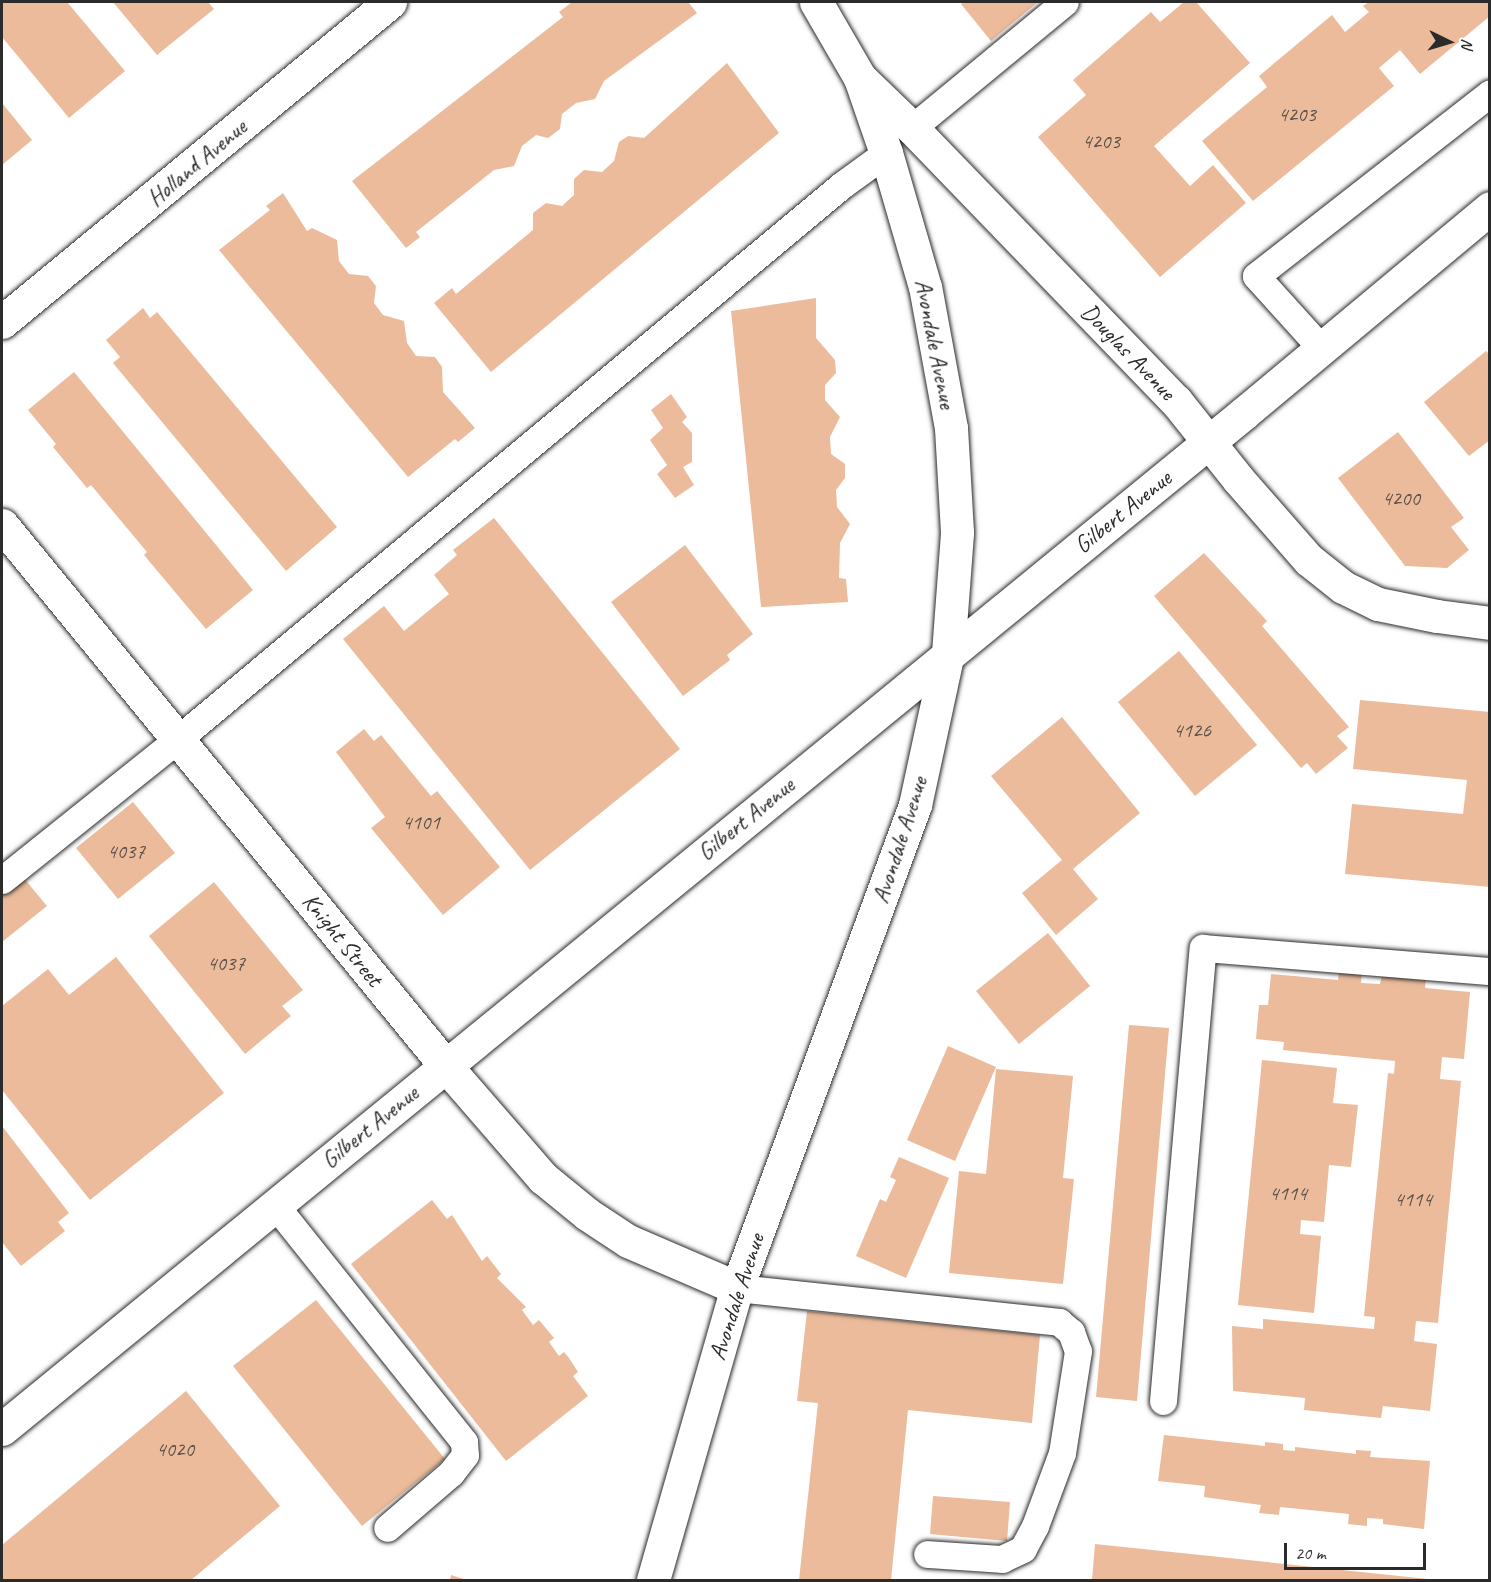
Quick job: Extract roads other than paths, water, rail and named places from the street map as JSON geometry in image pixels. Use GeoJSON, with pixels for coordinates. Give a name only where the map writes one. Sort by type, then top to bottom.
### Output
{"type":"FeatureCollection","features":[{"type":"Feature","properties":{"kind":"street","name":"Holland Avenue"},"geometry":{"type":"LineString","coordinates":[[2,322],[390,2]]}},
{"type":"Feature","properties":{"kind":"street","name":"Douglas Avenue"},"geometry":{"type":"LineString","coordinates":[[816,2],[860,78],[912,128],[1176,401],[1238,479],[1309,560],[1343,587],[1378,604],[1437,616],[1490,623]]}},
{"type":"Feature","properties":{"kind":"street","name":"Avondale Avenue"},"geometry":{"type":"LineString","coordinates":[[654,1581],[737,1288],[915,805],[948,653],[957,532],[951,428],[925,287],[886,153],[860,78]]}},
{"type":"Feature","properties":{"kind":"street","name":"Gilbert Avenue"},"geometry":{"type":"LineString","coordinates":[[2,1429],[1209,441],[1490,208]]}},
{"type":"Feature","properties":{"kind":"street","name":"Knight Street"},"geometry":{"type":"LineString","coordinates":[[2,525],[445,1065],[543,1178],[587,1214],[628,1241],[737,1288]]}},
{"type":"Feature","properties":{"kind":"lane"},"geometry":{"type":"LineString","coordinates":[[912,128],[1065,2]]}},
{"type":"Feature","properties":{"kind":"lane"},"geometry":{"type":"LineString","coordinates":[[1321,348],[1256,276],[1490,93]]}},
{"type":"Feature","properties":{"kind":"lane"},"geometry":{"type":"LineString","coordinates":[[2,880],[178,739],[843,185],[886,153]]}},
{"type":"Feature","properties":{"kind":"lane"},"geometry":{"type":"LineString","coordinates":[[1163,1401],[1203,948],[1490,972]]}},
{"type":"Feature","properties":{"kind":"lane"},"geometry":{"type":"LineString","coordinates":[[275,1205],[464,1442],[465,1455],[452,1473],[387,1528]]}},
{"type":"Feature","properties":{"kind":"lane"},"geometry":{"type":"LineString","coordinates":[[737,1288],[1059,1322],[1071,1332],[1078,1351],[1062,1453],[1035,1526],[1023,1549],[1002,1559],[927,1554]]}}]}
